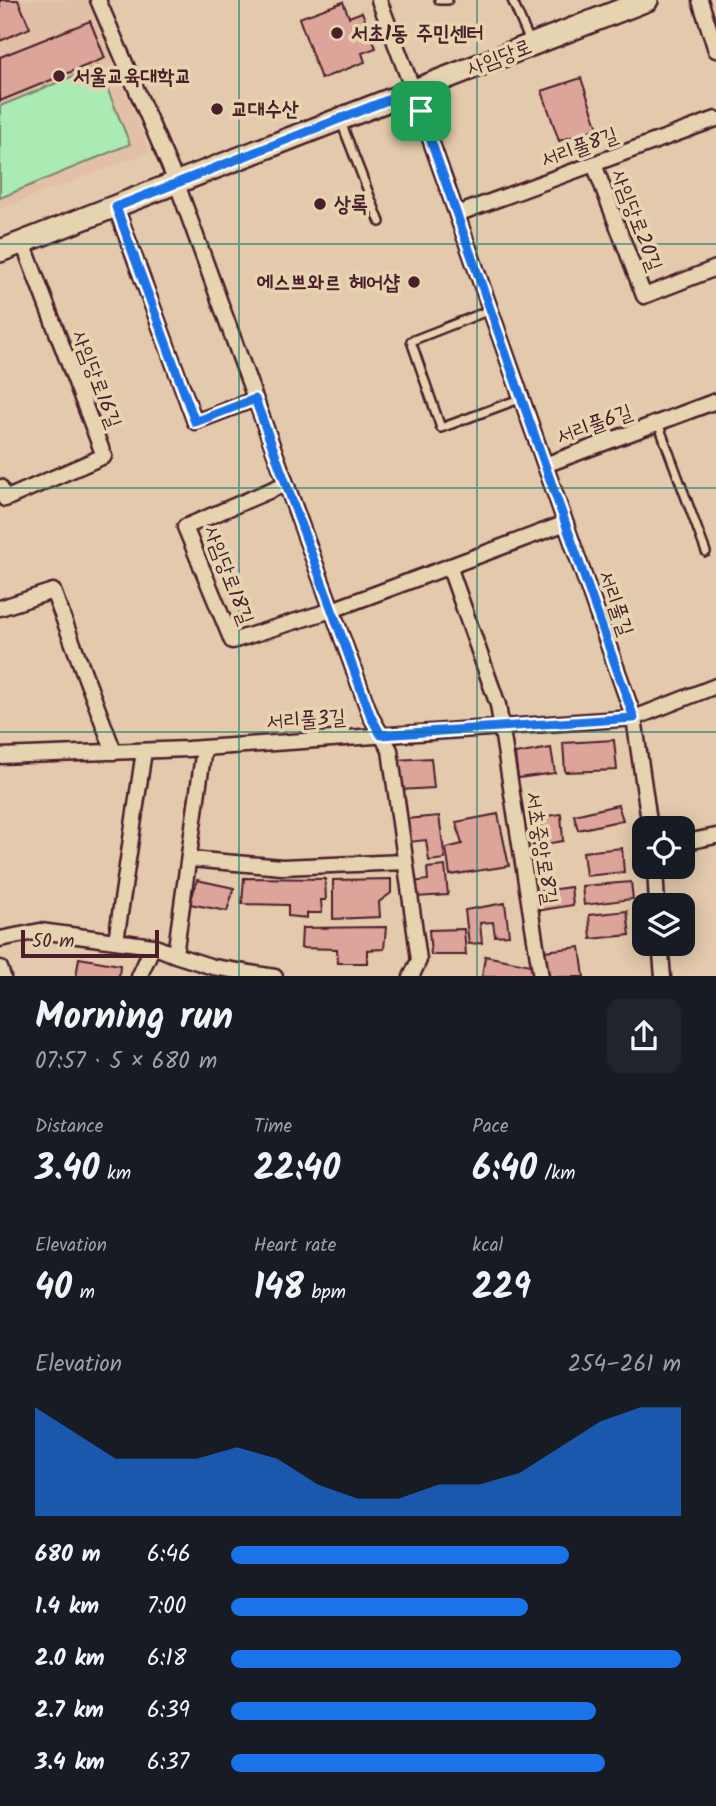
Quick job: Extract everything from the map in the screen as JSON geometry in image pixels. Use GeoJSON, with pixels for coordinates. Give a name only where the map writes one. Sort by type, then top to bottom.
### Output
{"type":"FeatureCollection","features":[{"type":"Feature","properties":{"kind":"main road","name":"사임당로"},"geometry":{"type":"LineString","coordinates":[[0,251],[648,0]]}},
{"type":"Feature","properties":{"kind":"street"},"geometry":{"type":"LineString","coordinates":[[98,0],[177,184],[371,717],[390,750],[419,960],[411,976]]}},
{"type":"Feature","properties":{"kind":"street","name":"서리풀길"},"geometry":{"type":"LineString","coordinates":[[379,0],[634,718],[648,816]]}},
{"type":"Feature","properties":{"kind":"street"},"geometry":{"type":"LineString","coordinates":[[700,0],[716,50]]}},
{"type":"Feature","properties":{"kind":"street","name":"서리풀8길"},"geometry":{"type":"LineString","coordinates":[[457,214],[716,119]]}},
{"type":"Feature","properties":{"kind":"street","name":"사임당로20길"},"geometry":{"type":"LineString","coordinates":[[594,164],[643,296],[716,268]]}},
{"type":"Feature","properties":{"kind":"street"},"geometry":{"type":"LineString","coordinates":[[116,207],[195,422],[255,399]]}},
{"type":"Feature","properties":{"kind":"street","name":"사임당로16길"},"geometry":{"type":"LineString","coordinates":[[0,487],[5,499],[104,456],[23,243]]}},
{"type":"Feature","properties":{"kind":"street","name":"서리풀6길"},"geometry":{"type":"LineString","coordinates":[[545,465],[716,401]]}},
{"type":"Feature","properties":{"kind":"street","name":"사임당로18길"},"geometry":{"type":"LineString","coordinates":[[285,484],[185,527],[232,641],[332,610],[566,523]]}},
{"type":"Feature","properties":{"kind":"street"},"geometry":{"type":"LineString","coordinates":[[449,566],[498,705],[501,727]]}},
{"type":"Feature","properties":{"kind":"street"},"geometry":{"type":"LineString","coordinates":[[0,608],[53,591],[114,752]]}},
{"type":"Feature","properties":{"kind":"street","name":"서리풀3길"},"geometry":{"type":"LineString","coordinates":[[0,756],[204,748],[634,718],[716,686]]}},
{"type":"Feature","properties":{"kind":"street","name":"서초중앙로8길"},"geometry":{"type":"LineString","coordinates":[[501,727],[541,976]]}},
{"type":"Feature","properties":{"kind":"street"},"geometry":{"type":"LineString","coordinates":[[174,956],[204,748]]}},
{"type":"Feature","properties":{"kind":"street"},"geometry":{"type":"LineString","coordinates":[[116,941],[144,751]]}},
{"type":"Feature","properties":{"kind":"street"},"geometry":{"type":"LineString","coordinates":[[695,840],[716,836]]}},
{"type":"Feature","properties":{"kind":"street"},"geometry":{"type":"LineString","coordinates":[[190,859],[282,867],[405,862]]}},
{"type":"Feature","properties":{"kind":"street"},"geometry":{"type":"LineString","coordinates":[[0,939],[40,931],[116,941],[153,946],[215,972],[275,976]]}},
{"type":"Feature","properties":{"kind":"street"},"geometry":{"type":"LineString","coordinates":[[139,976],[153,946]]}},
{"type":"Feature","properties":{"kind":"street"},"geometry":{"type":"LineString","coordinates":[[661,956],[663,976]]}},
{"type":"Feature","properties":{"kind":"street"},"geometry":{"type":"LineString","coordinates":[[0,968],[3,976]]}},
{"type":"Feature","properties":{"kind":"lane"},"geometry":{"type":"LineString","coordinates":[[439,0],[448,0]]}},
{"type":"Feature","properties":{"kind":"lane"},"geometry":{"type":"LineString","coordinates":[[512,0],[531,45]]}},
{"type":"Feature","properties":{"kind":"lane"},"geometry":{"type":"LineString","coordinates":[[339,118],[380,222]]}},
{"type":"Feature","properties":{"kind":"lane"},"geometry":{"type":"LineString","coordinates":[[490,310],[411,341],[441,428],[522,398]]}},
{"type":"Feature","properties":{"kind":"lane","name":"서리풀6길"},"geometry":{"type":"LineString","coordinates":[[658,423],[706,552]]}},
{"type":"Feature","properties":{"kind":"shaded area","name":"서울교육대학교"},"geometry":{"type":"Polygon","coordinates":[[[0,0],[87,0],[150,152],[0,209],[0,0]]]}},
{"type":"Feature","properties":{"kind":"green space"},"geometry":{"type":"Polygon","coordinates":[[[98,66],[130,144],[0,198],[0,106],[98,66]]]}},
{"type":"Feature","properties":{"kind":"building"},"geometry":{"type":"Polygon","coordinates":[[[0,0],[18,0],[30,28],[0,41],[0,0]]]}},
{"type":"Feature","properties":{"kind":"building","name":"서초1동 주민센터"},"geometry":{"type":"Polygon","coordinates":[[[343,2],[349,17],[362,12],[376,48],[362,53],[365,62],[321,79],[299,18],[343,2]]]}},
{"type":"Feature","properties":{"kind":"building"},"geometry":{"type":"Polygon","coordinates":[[[90,21],[105,58],[0,101],[0,57],[90,21]]]}},
{"type":"Feature","properties":{"kind":"building"},"geometry":{"type":"Polygon","coordinates":[[[581,78],[598,128],[559,141],[542,91],[581,78]]]}},
{"type":"Feature","properties":{"kind":"building"},"geometry":{"type":"Polygon","coordinates":[[[614,740],[617,770],[565,772],[563,743],[614,740]]]}},
{"type":"Feature","properties":{"kind":"building"},"geometry":{"type":"Polygon","coordinates":[[[551,748],[555,773],[518,778],[515,754],[551,748]]]}},
{"type":"Feature","properties":{"kind":"building"},"geometry":{"type":"Polygon","coordinates":[[[431,758],[434,788],[399,790],[396,760],[431,758]]]}},
{"type":"Feature","properties":{"kind":"building"},"geometry":{"type":"Polygon","coordinates":[[[618,805],[623,820],[578,830],[574,815],[618,805]]]}},
{"type":"Feature","properties":{"kind":"building"},"geometry":{"type":"Polygon","coordinates":[[[498,814],[509,866],[450,875],[446,848],[462,844],[456,822],[498,814]]]}},
{"type":"Feature","properties":{"kind":"building"},"geometry":{"type":"Polygon","coordinates":[[[561,814],[563,841],[533,846],[532,830],[542,829],[541,817],[561,814]]]}},
{"type":"Feature","properties":{"kind":"building"},"geometry":{"type":"Polygon","coordinates":[[[439,816],[445,859],[429,861],[426,840],[409,842],[406,819],[439,816]]]}},
{"type":"Feature","properties":{"kind":"building"},"geometry":{"type":"Polygon","coordinates":[[[622,848],[624,872],[586,876],[583,852],[622,848]]]}},
{"type":"Feature","properties":{"kind":"building"},"geometry":{"type":"Polygon","coordinates":[[[445,866],[448,895],[415,897],[412,882],[428,880],[427,868],[445,866]]]}},
{"type":"Feature","properties":{"kind":"building"},"geometry":{"type":"Polygon","coordinates":[[[244,878],[325,879],[326,900],[321,900],[322,913],[307,913],[307,918],[288,916],[288,905],[242,904],[244,878]]]}},
{"type":"Feature","properties":{"kind":"building"},"geometry":{"type":"Polygon","coordinates":[[[391,879],[391,893],[379,902],[380,917],[333,919],[333,880],[391,879]]]}},
{"type":"Feature","properties":{"kind":"building"},"geometry":{"type":"Polygon","coordinates":[[[197,880],[234,888],[227,911],[190,904],[197,880]]]}},
{"type":"Feature","properties":{"kind":"building"},"geometry":{"type":"Polygon","coordinates":[[[631,882],[632,899],[584,905],[582,886],[631,882]]]}},
{"type":"Feature","properties":{"kind":"building"},"geometry":{"type":"Polygon","coordinates":[[[571,887],[573,905],[536,911],[534,892],[571,887]]]}},
{"type":"Feature","properties":{"kind":"building"},"geometry":{"type":"Polygon","coordinates":[[[505,903],[509,935],[495,936],[493,922],[480,923],[482,943],[469,944],[465,910],[505,903]]]}},
{"type":"Feature","properties":{"kind":"building"},"geometry":{"type":"Polygon","coordinates":[[[627,911],[630,935],[591,939],[589,915],[627,911]]]}},
{"type":"Feature","properties":{"kind":"building"},"geometry":{"type":"Polygon","coordinates":[[[386,927],[384,949],[367,950],[367,963],[338,963],[337,949],[301,948],[302,928],[386,927]]]}},
{"type":"Feature","properties":{"kind":"building"},"geometry":{"type":"Polygon","coordinates":[[[464,929],[466,955],[431,955],[429,930],[464,929]]]}},
{"type":"Feature","properties":{"kind":"building"},"geometry":{"type":"Polygon","coordinates":[[[580,947],[584,976],[546,976],[544,951],[580,947]]]}},
{"type":"Feature","properties":{"kind":"building"},"geometry":{"type":"Polygon","coordinates":[[[485,956],[536,966],[535,976],[482,976],[485,956]]]}},
{"type":"Feature","properties":{"kind":"building"},"geometry":{"type":"Polygon","coordinates":[[[79,958],[120,965],[119,976],[76,976],[79,958]]]}},
{"type":"Feature","properties":{"kind":"place","name":"서초1동 주민센터"},"geometry":{"type":"Point","coordinates":[337,33]}},
{"type":"Feature","properties":{"kind":"place","name":"서울교육대학교"},"geometry":{"type":"Point","coordinates":[59,76]}},
{"type":"Feature","properties":{"kind":"place","name":"교대수산"},"geometry":{"type":"Point","coordinates":[217,109]}},
{"type":"Feature","properties":{"kind":"place","name":"상록"},"geometry":{"type":"Point","coordinates":[320,204]}},
{"type":"Feature","properties":{"kind":"place","name":"에스쁘와르 헤어샵"},"geometry":{"type":"Point","coordinates":[414,282]}},
{"type":"Feature","properties":{"kind":"route"},"geometry":{"type":"LineString","coordinates":[[413,90],[421,111],[634,718],[381,735],[371,717],[255,399],[195,422],[116,207],[413,90]]}}]}
